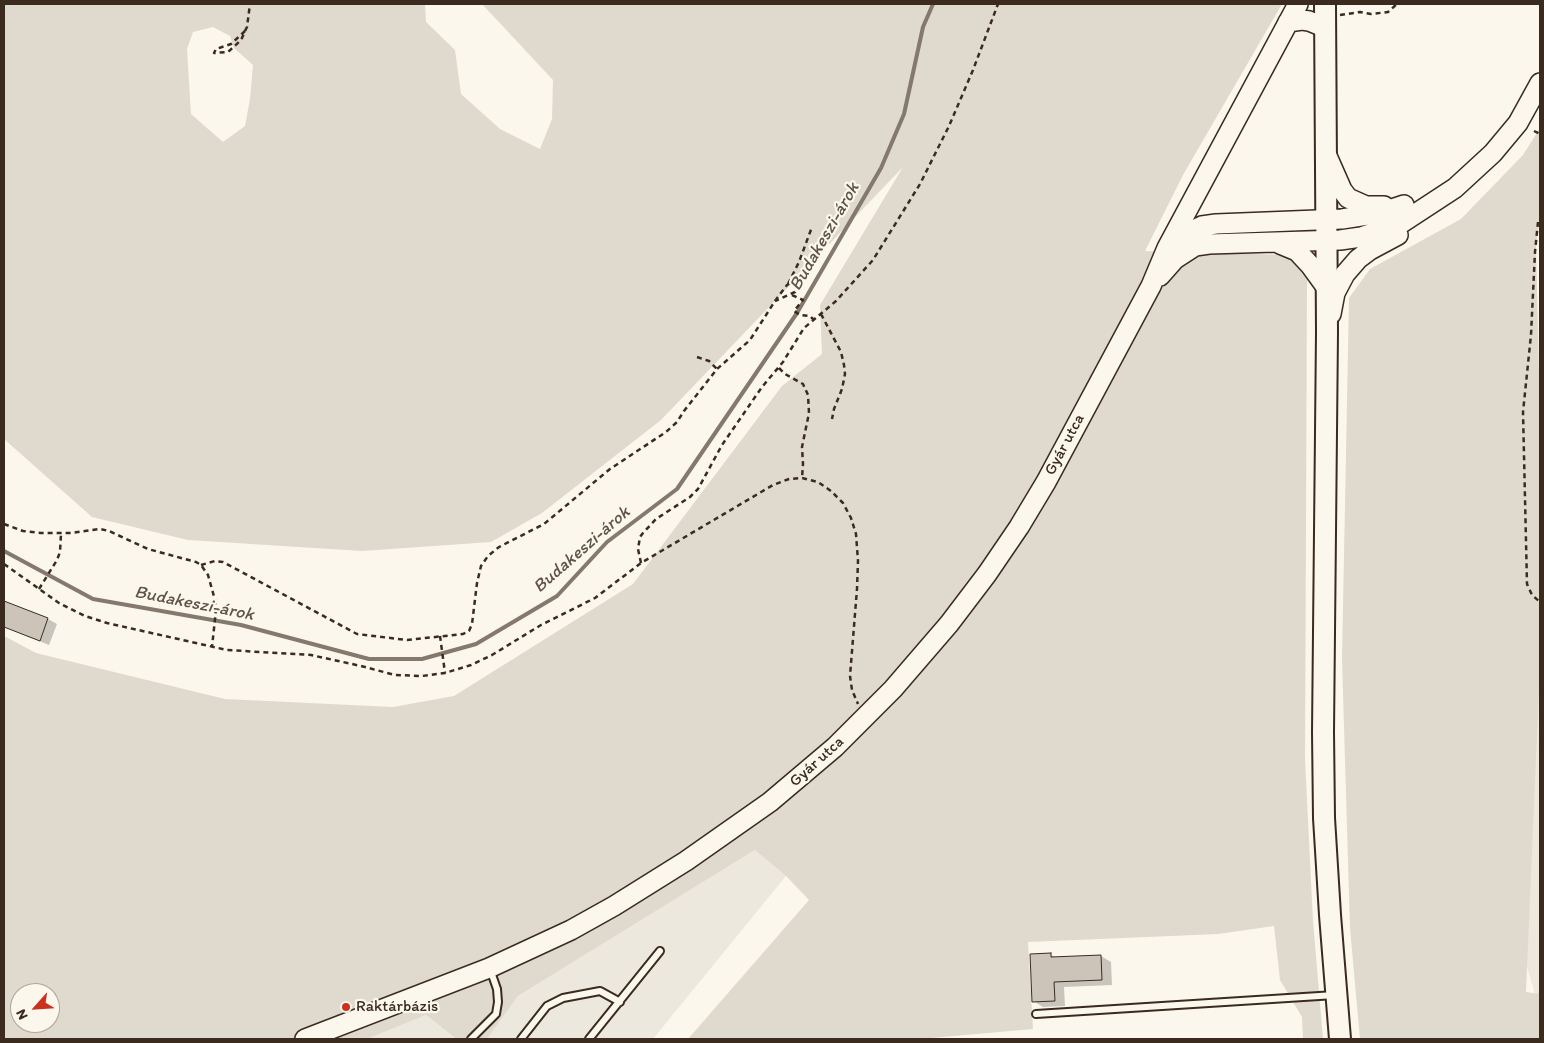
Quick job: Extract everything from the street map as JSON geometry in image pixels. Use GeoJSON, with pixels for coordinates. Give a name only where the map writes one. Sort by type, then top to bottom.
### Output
{"type":"FeatureCollection","features":[{"type":"Feature","properties":{"kind":"main road","name":"Gyár utca"},"geometry":{"type":"LineString","coordinates":[[306,1039],[489,968],[571,930],[614,906],[686,861],[770,802],[835,746],[893,688],[950,624],[998,559],[1046,482],[1151,286],[1167,248],[1298,4]]}},
{"type":"Feature","properties":{"kind":"main road"},"geometry":{"type":"LineString","coordinates":[[1325,4],[1327,332],[1323,742],[1325,837],[1340,1039]]}},
{"type":"Feature","properties":{"kind":"main road"},"geometry":{"type":"LineString","coordinates":[[1288,22],[1302,20],[1324,26]]}},
{"type":"Feature","properties":{"kind":"main road"},"geometry":{"type":"LineString","coordinates":[[1327,332],[1335,293],[1346,274],[1358,259],[1396,236],[1429,212],[1493,152],[1518,123],[1540,83]]}},
{"type":"Feature","properties":{"kind":"main road"},"geometry":{"type":"LineString","coordinates":[[1326,153],[1342,190],[1348,198],[1366,206],[1404,205]]}},
{"type":"Feature","properties":{"kind":"main road","name":"Gyár utca"},"geometry":{"type":"LineString","coordinates":[[1151,286],[1175,259],[1195,246],[1209,244],[1325,242],[1361,237],[1400,224],[1455,188]]}},
{"type":"Feature","properties":{"kind":"main road"},"geometry":{"type":"LineString","coordinates":[[1167,248],[1185,234],[1202,226],[1360,217],[1380,213],[1455,188]]}},
{"type":"Feature","properties":{"kind":"main road"},"geometry":{"type":"LineString","coordinates":[[1278,243],[1297,251],[1326,287]]}},
{"type":"Feature","properties":{"kind":"lane"},"geometry":{"type":"LineString","coordinates":[[589,1039],[660,951]]}},
{"type":"Feature","properties":{"kind":"lane"},"geometry":{"type":"LineString","coordinates":[[471,1039],[496,1014],[498,1002],[497,988],[489,968]]}},
{"type":"Feature","properties":{"kind":"lane"},"geometry":{"type":"LineString","coordinates":[[521,1039],[547,1006],[563,998],[600,990],[620,1002]]}},
{"type":"Feature","properties":{"kind":"lane"},"geometry":{"type":"LineString","coordinates":[[1036,1014],[1336,995]]}},
{"type":"Feature","properties":{"kind":"path"},"geometry":{"type":"LineString","coordinates":[[245,31],[231,44],[216,49],[214,53],[224,53],[233,49],[239,42],[245,31],[250,4]]}},
{"type":"Feature","properties":{"kind":"path"},"geometry":{"type":"LineString","coordinates":[[641,563],[638,549],[643,533],[656,519],[690,497],[698,489],[722,445],[762,387],[779,368],[800,334],[814,319],[836,301],[873,260],[920,184],[949,126],[998,4]]}},
{"type":"Feature","properties":{"kind":"path"},"geometry":{"type":"LineString","coordinates":[[1324,26],[1334,16],[1360,12],[1371,14],[1388,12],[1397,4]]}},
{"type":"Feature","properties":{"kind":"path"},"geometry":{"type":"LineString","coordinates":[[1534,131],[1540,134]]}},
{"type":"Feature","properties":{"kind":"path"},"geometry":{"type":"LineString","coordinates":[[1538,222],[1531,335],[1523,412],[1527,584],[1532,595],[1540,602]]}},
{"type":"Feature","properties":{"kind":"path"},"geometry":{"type":"LineString","coordinates":[[201,565],[215,561],[223,562],[357,634],[407,640],[463,634],[470,628],[481,566],[488,556],[499,547],[544,524],[610,468],[666,432],[677,422],[717,369],[750,340],[787,285],[799,262],[812,226]]}},
{"type":"Feature","properties":{"kind":"path"},"geometry":{"type":"LineString","coordinates":[[775,301],[796,291],[796,286],[791,283],[787,285]]}},
{"type":"Feature","properties":{"kind":"path"},"geometry":{"type":"LineString","coordinates":[[791,294],[803,300],[794,311],[814,319]]}},
{"type":"Feature","properties":{"kind":"path"},"geometry":{"type":"LineString","coordinates":[[821,314],[841,352],[845,374],[832,419]]}},
{"type":"Feature","properties":{"kind":"path"},"geometry":{"type":"LineString","coordinates":[[697,357],[710,361],[717,369]]}},
{"type":"Feature","properties":{"kind":"path"},"geometry":{"type":"LineString","coordinates":[[779,368],[785,374],[803,384],[808,395],[809,413],[802,446],[804,464],[802,478]]}},
{"type":"Feature","properties":{"kind":"path"},"geometry":{"type":"LineString","coordinates":[[4,564],[59,603],[85,616],[107,623],[237,651],[311,655],[394,675],[422,676],[445,673],[471,665],[492,655],[541,625],[595,598],[641,563],[774,485],[789,479],[802,478],[818,482],[843,503],[851,518],[856,534],[858,561],[857,589],[850,676],[852,690],[865,716]]}},
{"type":"Feature","properties":{"kind":"path"},"geometry":{"type":"LineString","coordinates":[[4,524],[23,531],[61,534],[94,529],[110,531],[148,549],[192,560],[201,565],[210,582],[216,610],[212,646]]}},
{"type":"Feature","properties":{"kind":"path"},"geometry":{"type":"LineString","coordinates":[[38,589],[52,569],[60,552],[61,534]]}},
{"type":"Feature","properties":{"kind":"path"},"geometry":{"type":"LineString","coordinates":[[440,636],[445,673]]}},
{"type":"Feature","properties":{"kind":"shaded area"},"geometry":{"type":"Polygon","coordinates":[[[4,4],[425,4],[426,22],[455,50],[461,94],[500,129],[540,149],[552,119],[553,80],[482,4],[1282,4],[1183,175],[1145,251],[1289,255],[1307,280],[1305,759],[1313,921],[1323,1039],[1303,1039],[1302,1017],[1280,980],[1274,926],[1218,934],[1028,942],[1033,1029],[920,1039],[688,1039],[809,900],[786,876],[755,850],[518,996],[487,1039],[456,1039],[426,1015],[367,1039],[4,1039],[4,636],[36,653],[225,699],[393,707],[454,696],[633,584],[782,386],[822,354],[820,305],[903,167],[661,420],[542,513],[491,542],[362,551],[188,540],[92,517],[4,439],[4,4]],[[213,27],[193,32],[187,49],[191,114],[223,142],[245,126],[253,65],[234,48],[230,36],[213,27]]]}},
{"type":"Feature","properties":{"kind":"shaded area"},"geometry":{"type":"Polygon","coordinates":[[[1540,128],[1540,220],[1536,244],[1540,416],[1540,664],[1526,992],[1540,994],[1540,1039],[1360,1039],[1350,928],[1342,659],[1349,298],[1370,269],[1461,219],[1523,155],[1540,128]]]}},
{"type":"Feature","properties":{"kind":"shaded area"},"geometry":{"type":"Polygon","coordinates":[[[1540,427],[1540,1011],[1519,940],[1540,427]]]}},
{"type":"Feature","properties":{"kind":"shaded area"},"geometry":{"type":"Polygon","coordinates":[[[755,850],[786,876],[653,1039],[487,1039],[518,996],[755,850]]]}},
{"type":"Feature","properties":{"kind":"shaded area"},"geometry":{"type":"Polygon","coordinates":[[[426,1015],[455,1039],[367,1039],[426,1015]]]}},
{"type":"Feature","properties":{"kind":"building"},"geometry":{"type":"Polygon","coordinates":[[[4,601],[48,618],[40,641],[4,627],[4,601]]]}},
{"type":"Feature","properties":{"kind":"building"},"geometry":{"type":"Polygon","coordinates":[[[1051,953],[1051,957],[1101,955],[1102,980],[1054,982],[1055,1001],[1032,1002],[1030,954],[1051,953]]]}},
{"type":"Feature","properties":{"kind":"waterway","name":"Budakeszi-árok"},"geometry":{"type":"LineString","coordinates":[[4,551],[93,599],[241,625],[369,659],[422,659],[476,644],[557,596],[607,542],[677,489],[797,313],[881,168],[904,114],[923,27],[933,4]]}},
{"type":"Feature","properties":{"kind":"place","name":"Raktárbázis"},"geometry":{"type":"Point","coordinates":[346,1007]}}]}
